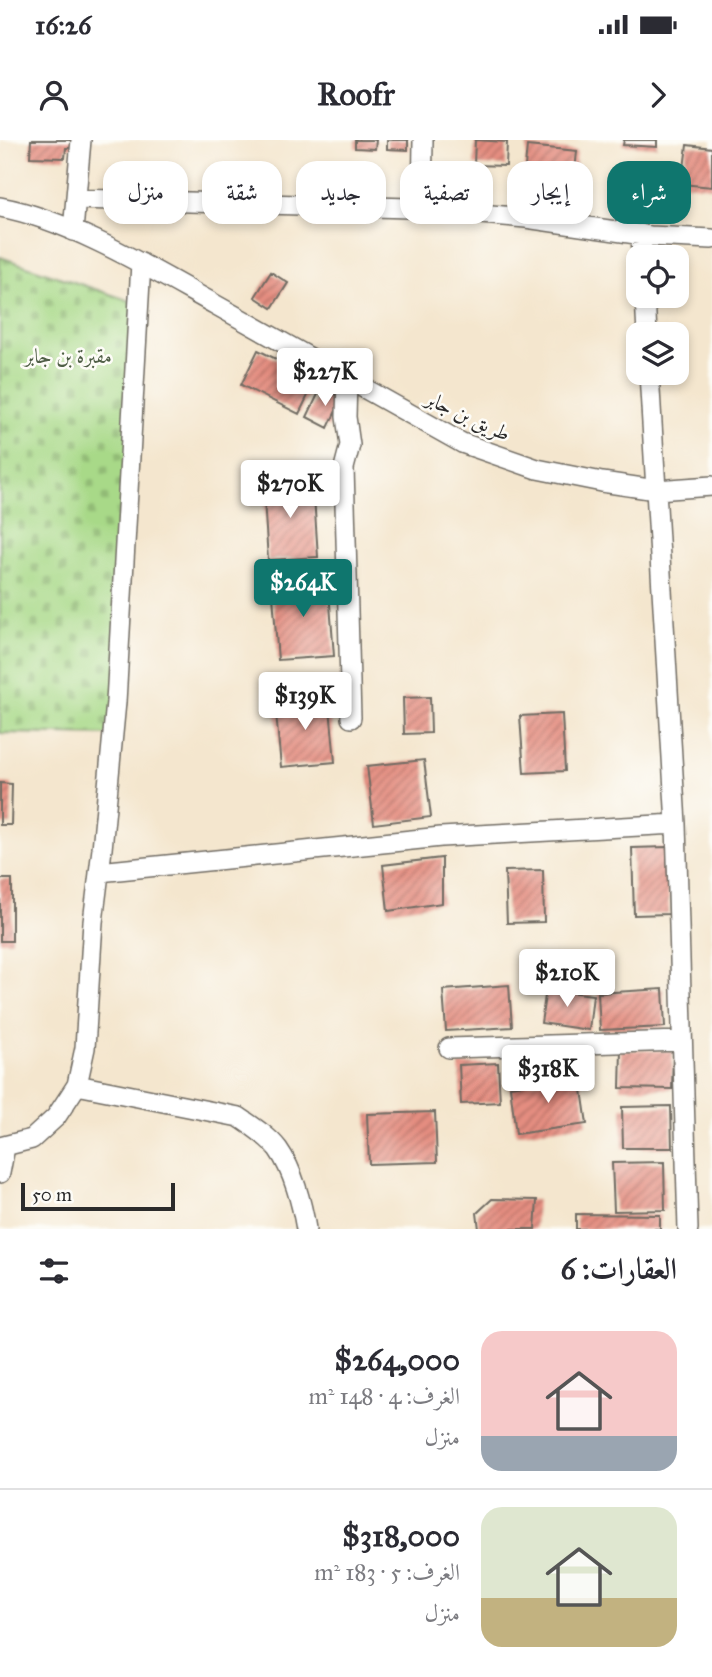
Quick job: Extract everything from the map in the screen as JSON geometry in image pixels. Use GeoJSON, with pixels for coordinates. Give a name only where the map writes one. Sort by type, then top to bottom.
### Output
{"type":"FeatureCollection","features":[{"type":"Feature","properties":{"kind":"street"},"geometry":{"type":"LineString","coordinates":[[73,231],[81,140]]}},
{"type":"Feature","properties":{"kind":"street"},"geometry":{"type":"LineString","coordinates":[[423,140],[423,161]]}},
{"type":"Feature","properties":{"kind":"street"},"geometry":{"type":"LineString","coordinates":[[76,199],[400,208]]}},
{"type":"Feature","properties":{"kind":"street","name":"طريق بن جابر"},"geometry":{"type":"LineString","coordinates":[[0,207],[23,211],[141,263],[462,443],[496,457],[568,476],[656,490],[712,486]]}},
{"type":"Feature","properties":{"kind":"street"},"geometry":{"type":"LineString","coordinates":[[493,215],[641,234],[712,239]]}},
{"type":"Feature","properties":{"kind":"street"},"geometry":{"type":"LineString","coordinates":[[641,234],[641,245]]}},
{"type":"Feature","properties":{"kind":"street"},"geometry":{"type":"LineString","coordinates":[[0,1173],[2,1147],[32,1139],[56,1116],[77,1085],[85,1048],[93,922],[116,702],[141,263]]}},
{"type":"Feature","properties":{"kind":"street"},"geometry":{"type":"LineString","coordinates":[[347,379],[345,417],[350,445],[344,468],[351,718]]}},
{"type":"Feature","properties":{"kind":"street"},"geometry":{"type":"LineString","coordinates":[[650,385],[676,824],[688,1229]]}},
{"type":"Feature","properties":{"kind":"street"},"geometry":{"type":"LineString","coordinates":[[99,872],[441,837],[676,824]]}},
{"type":"Feature","properties":{"kind":"street"},"geometry":{"type":"LineString","coordinates":[[449,1048],[682,1041]]}},
{"type":"Feature","properties":{"kind":"street"},"geometry":{"type":"LineString","coordinates":[[77,1085],[239,1116],[278,1150],[289,1171],[306,1229]]}},
{"type":"Feature","properties":{"kind":"green space","name":"مقبرة بن جابر"},"geometry":{"type":"Polygon","coordinates":[[[0,257],[139,304],[113,735],[0,733],[0,257]]]}},
{"type":"Feature","properties":{"kind":"building"},"geometry":{"type":"Polygon","coordinates":[[[31,140],[76,140],[76,148],[66,148],[65,158],[30,157],[31,140]]]}},
{"type":"Feature","properties":{"kind":"building"},"geometry":{"type":"Polygon","coordinates":[[[355,140],[376,140],[375,149],[355,148],[355,140]]]}},
{"type":"Feature","properties":{"kind":"building"},"geometry":{"type":"Polygon","coordinates":[[[387,140],[408,140],[408,150],[387,149],[387,140]]]}},
{"type":"Feature","properties":{"kind":"building"},"geometry":{"type":"Polygon","coordinates":[[[475,140],[507,142],[506,166],[493,166],[493,161],[474,161],[475,140]]]}},
{"type":"Feature","properties":{"kind":"building"},"geometry":{"type":"Polygon","coordinates":[[[624,140],[657,140],[657,147],[623,145],[624,140]]]}},
{"type":"Feature","properties":{"kind":"building"},"geometry":{"type":"Polygon","coordinates":[[[687,145],[712,148],[712,187],[691,185],[691,161],[685,161],[687,145]]]}},
{"type":"Feature","properties":{"kind":"building"},"geometry":{"type":"Polygon","coordinates":[[[527,146],[577,151],[576,161],[526,161],[527,146]]]}},
{"type":"Feature","properties":{"kind":"building"},"geometry":{"type":"Polygon","coordinates":[[[271,272],[288,283],[272,308],[255,297],[271,272]]]}},
{"type":"Feature","properties":{"kind":"building"},"geometry":{"type":"Polygon","coordinates":[[[258,350],[316,379],[299,414],[241,385],[258,350]]]}},
{"type":"Feature","properties":{"kind":"building"},"geometry":{"type":"Polygon","coordinates":[[[321,388],[342,398],[328,428],[307,417],[321,388]]]}},
{"type":"Feature","properties":{"kind":"building"},"geometry":{"type":"Polygon","coordinates":[[[313,481],[318,557],[268,560],[263,484],[313,481]]]}},
{"type":"Feature","properties":{"kind":"building"},"geometry":{"type":"Polygon","coordinates":[[[328,578],[334,656],[278,660],[272,583],[328,578]]]}},
{"type":"Feature","properties":{"kind":"building"},"geometry":{"type":"Polygon","coordinates":[[[329,697],[335,762],[281,767],[275,702],[329,697]]]}},
{"type":"Feature","properties":{"kind":"building"},"geometry":{"type":"Polygon","coordinates":[[[430,697],[431,733],[404,734],[403,698],[430,697]]]}},
{"type":"Feature","properties":{"kind":"building"},"geometry":{"type":"Polygon","coordinates":[[[562,714],[565,771],[524,773],[520,716],[562,714]]]}},
{"type":"Feature","properties":{"kind":"building"},"geometry":{"type":"Polygon","coordinates":[[[424,760],[431,817],[374,824],[367,766],[424,760]]]}},
{"type":"Feature","properties":{"kind":"building"},"geometry":{"type":"Polygon","coordinates":[[[0,783],[12,784],[11,825],[0,825],[0,783]]]}},
{"type":"Feature","properties":{"kind":"building"},"geometry":{"type":"Polygon","coordinates":[[[667,847],[669,914],[634,915],[632,848],[667,847]]]}},
{"type":"Feature","properties":{"kind":"building"},"geometry":{"type":"Polygon","coordinates":[[[442,858],[442,903],[388,911],[383,865],[442,858]]]}},
{"type":"Feature","properties":{"kind":"building"},"geometry":{"type":"Polygon","coordinates":[[[543,870],[544,922],[507,923],[505,871],[543,870]]]}},
{"type":"Feature","properties":{"kind":"building"},"geometry":{"type":"Polygon","coordinates":[[[0,879],[12,879],[12,941],[0,941],[0,879]]]}},
{"type":"Feature","properties":{"kind":"building"},"geometry":{"type":"Polygon","coordinates":[[[509,985],[512,1027],[446,1031],[443,990],[509,985]]]}},
{"type":"Feature","properties":{"kind":"building"},"geometry":{"type":"Polygon","coordinates":[[[546,989],[593,995],[589,1030],[541,1023],[546,989]]]}},
{"type":"Feature","properties":{"kind":"building"},"geometry":{"type":"Polygon","coordinates":[[[663,989],[665,1027],[600,1030],[598,993],[663,989]]]}},
{"type":"Feature","properties":{"kind":"building"},"geometry":{"type":"Polygon","coordinates":[[[621,1050],[673,1051],[672,1089],[620,1088],[621,1050]]]}},
{"type":"Feature","properties":{"kind":"building"},"geometry":{"type":"Polygon","coordinates":[[[498,1063],[500,1102],[461,1104],[459,1065],[498,1063]]]}},
{"type":"Feature","properties":{"kind":"building"},"geometry":{"type":"Polygon","coordinates":[[[580,1076],[587,1124],[516,1134],[510,1086],[580,1076]]]}},
{"type":"Feature","properties":{"kind":"building"},"geometry":{"type":"Polygon","coordinates":[[[671,1106],[672,1148],[623,1148],[622,1107],[671,1106]]]}},
{"type":"Feature","properties":{"kind":"building"},"geometry":{"type":"Polygon","coordinates":[[[435,1112],[437,1162],[369,1164],[367,1114],[435,1112]]]}},
{"type":"Feature","properties":{"kind":"building"},"geometry":{"type":"Polygon","coordinates":[[[664,1162],[665,1210],[614,1211],[612,1163],[664,1162]]]}},
{"type":"Feature","properties":{"kind":"building"},"geometry":{"type":"Polygon","coordinates":[[[492,1199],[537,1200],[535,1229],[479,1229],[477,1213],[492,1199]]]}},
{"type":"Feature","properties":{"kind":"building"},"geometry":{"type":"Polygon","coordinates":[[[576,1214],[660,1215],[660,1229],[576,1229],[576,1214]]]}}]}
